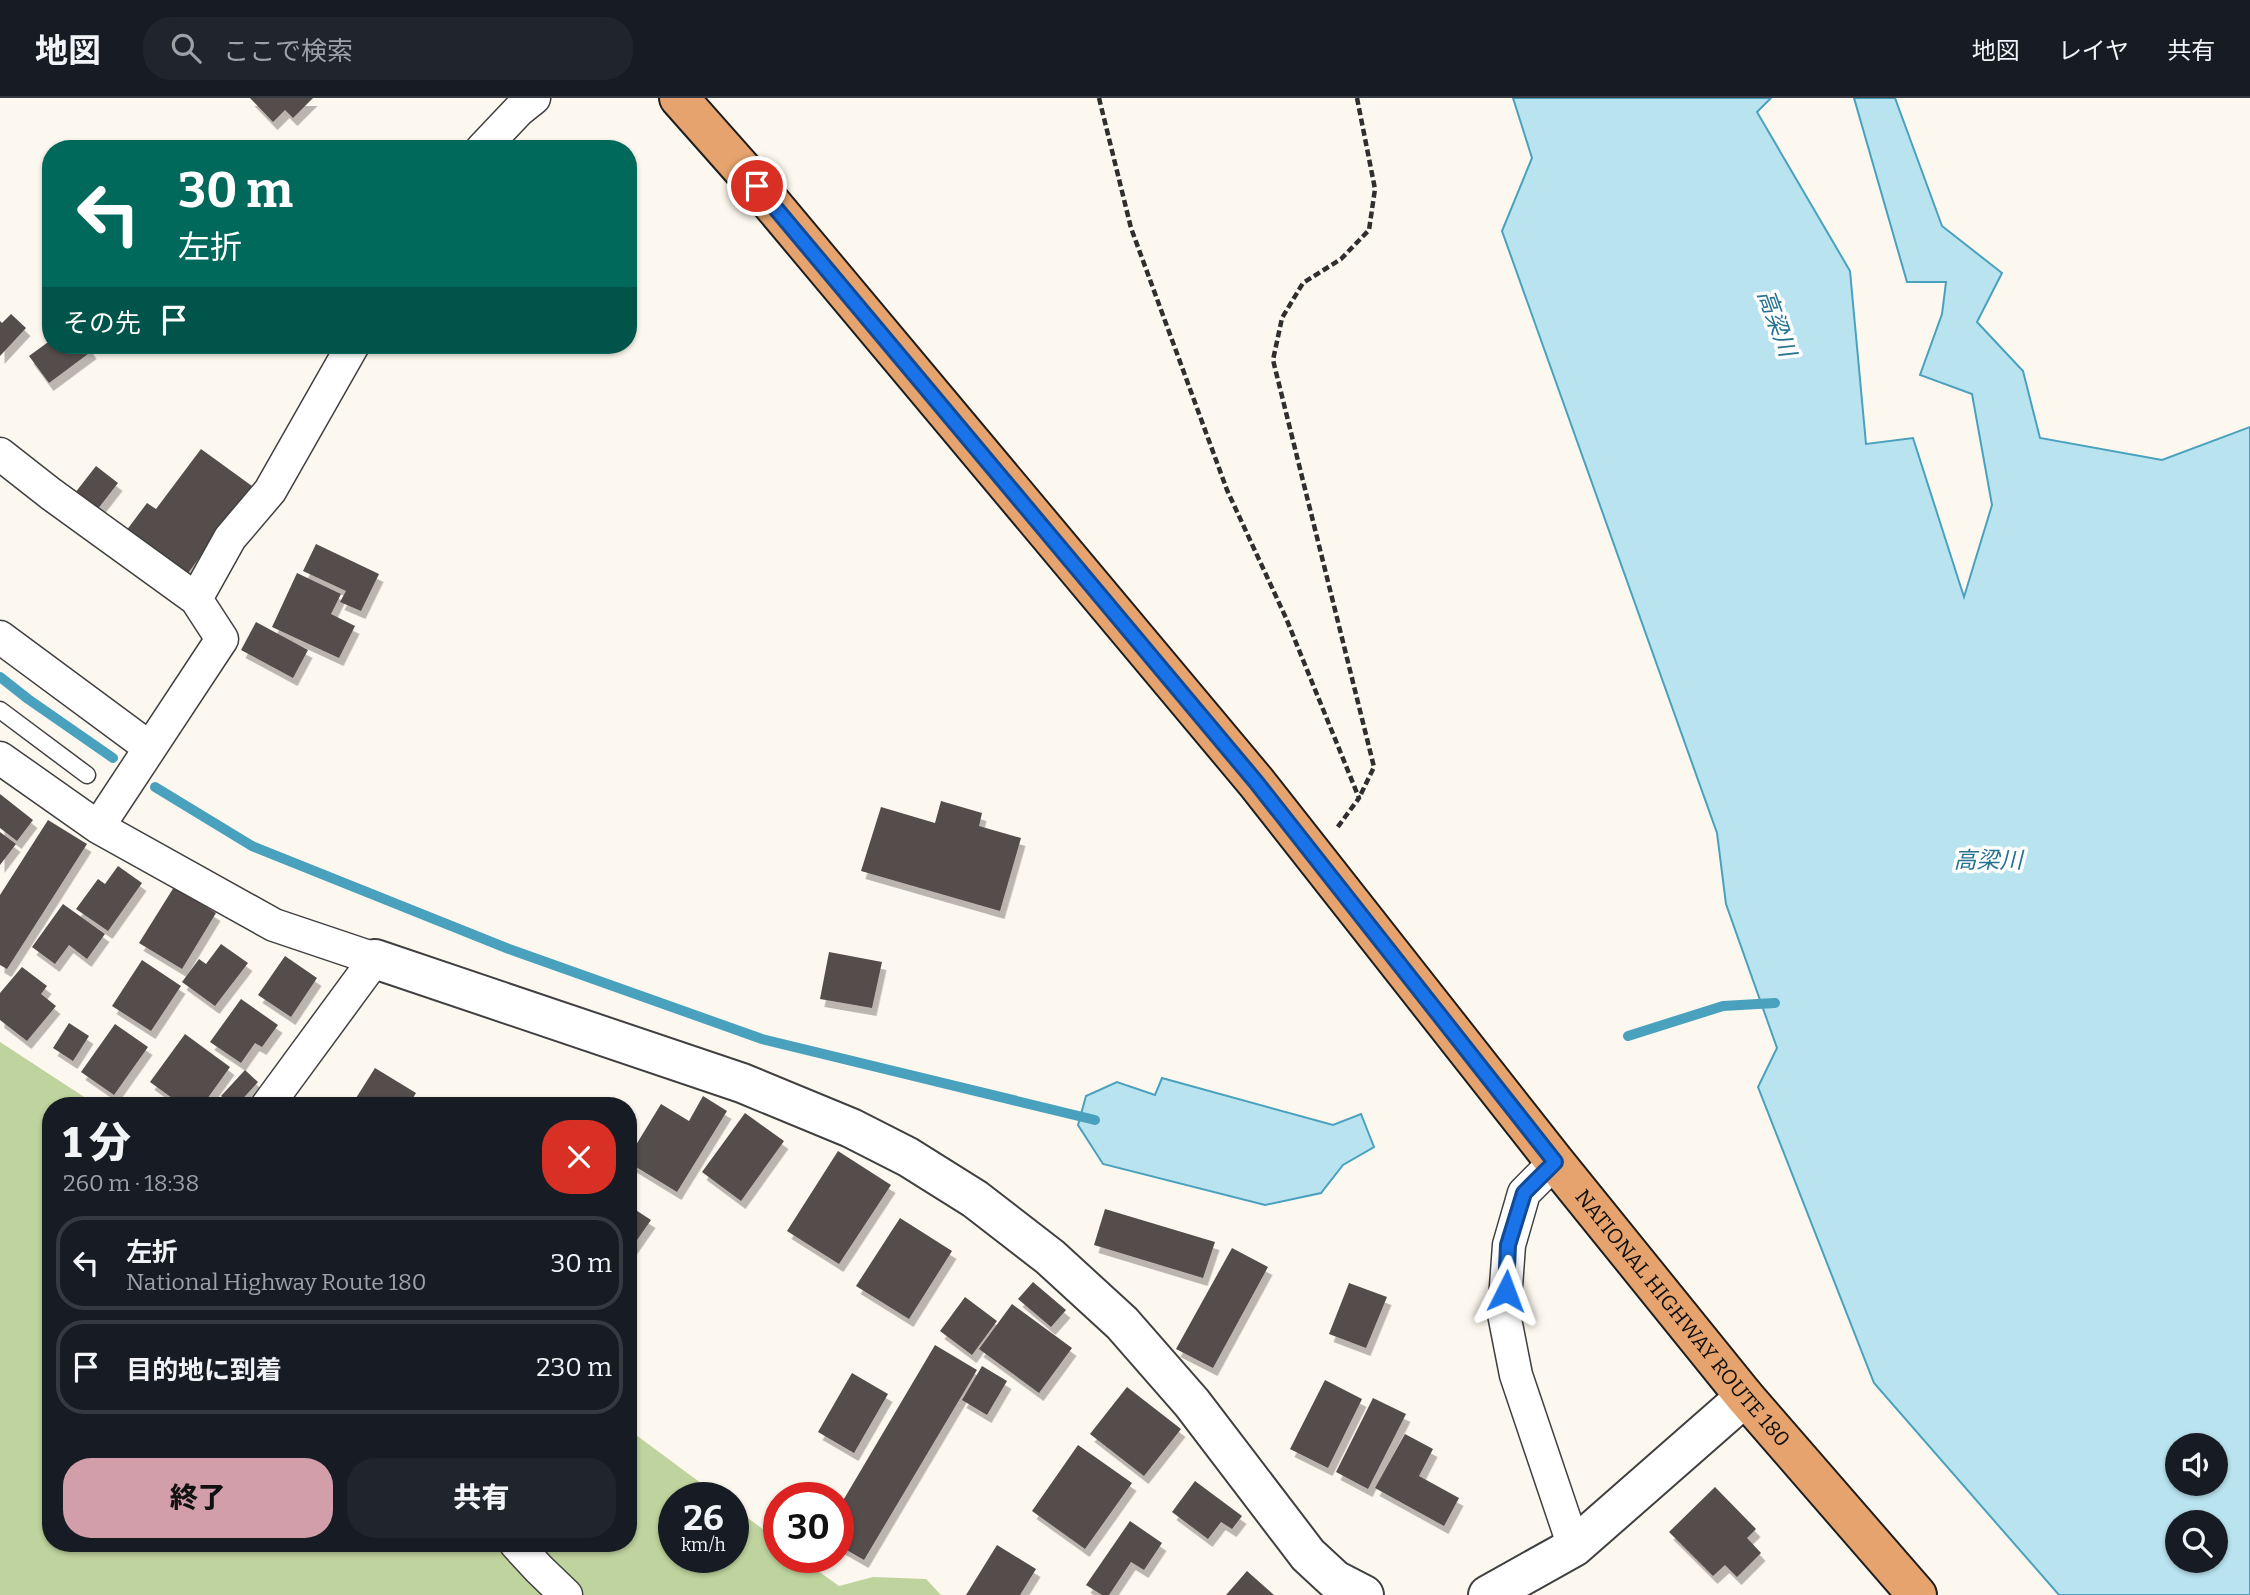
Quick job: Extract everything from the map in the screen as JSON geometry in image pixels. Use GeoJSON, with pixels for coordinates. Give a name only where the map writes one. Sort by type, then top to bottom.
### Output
{"type":"FeatureCollection","features":[{"type":"Feature","properties":{"kind":"highway","name":"NATIONAL HIGHWAY ROUTE 180"},"geometry":{"type":"LineString","coordinates":[[679,98],[1247,771],[1555,1162],[1745,1397],[1917,1595]]}},
{"type":"Feature","properties":{"kind":"street"},"geometry":{"type":"LineString","coordinates":[[491,140],[534,98]]}},
{"type":"Feature","properties":{"kind":"street"},"geometry":{"type":"LineString","coordinates":[[196,599],[230,538],[270,491],[348,354]]}},
{"type":"Feature","properties":{"kind":"street"},"geometry":{"type":"LineString","coordinates":[[0,454],[196,599],[222,639],[98,827]]}},
{"type":"Feature","properties":{"kind":"street"},"geometry":{"type":"LineString","coordinates":[[0,637],[150,748]]}},
{"type":"Feature","properties":{"kind":"street"},"geometry":{"type":"LineString","coordinates":[[0,758],[98,827],[274,925],[742,1083],[852,1128],[908,1157],[975,1199],[1050,1257],[1122,1323],[1192,1403],[1308,1555],[1335,1580],[1364,1595]]}},
{"type":"Feature","properties":{"kind":"street"},"geometry":{"type":"LineString","coordinates":[[274,1097],[375,959]]}},
{"type":"Feature","properties":{"kind":"street"},"geometry":{"type":"LineString","coordinates":[[1555,1162],[1524,1193],[1508,1245],[1504,1314],[1516,1375],[1574,1547]]}},
{"type":"Feature","properties":{"kind":"street"},"geometry":{"type":"LineString","coordinates":[[1488,1595],[1574,1547],[1745,1397]]}},
{"type":"Feature","properties":{"kind":"street"},"geometry":{"type":"LineString","coordinates":[[523,1552],[566,1595]]}},
{"type":"Feature","properties":{"kind":"lane"},"geometry":{"type":"LineString","coordinates":[[0,710],[86,775]]}},
{"type":"Feature","properties":{"kind":"path"},"geometry":{"type":"LineString","coordinates":[[1099,98],[1132,228],[1227,490],[1286,618],[1359,798]]}},
{"type":"Feature","properties":{"kind":"path"},"geometry":{"type":"LineString","coordinates":[[1316,856],[1359,798],[1374,766],[1273,360],[1282,318],[1303,283],[1341,259],[1369,230],[1375,189],[1357,98]]}},
{"type":"Feature","properties":{"kind":"green space"},"geometry":{"type":"Polygon","coordinates":[[[0,1042],[84,1097],[42,1097],[42,1552],[637,1552],[637,1436],[699,1482],[658,1482],[658,1573],[749,1573],[749,1519],[763,1529],[763,1573],[821,1573],[839,1586],[873,1577],[926,1579],[941,1595],[0,1595],[0,1042]]]}},
{"type":"Feature","properties":{"kind":"water","name":"高梁川"},"geometry":{"type":"Polygon","coordinates":[[[1513,98],[1771,98],[1757,112],[1850,271],[1866,444],[1913,438],[1964,597],[1992,505],[1972,394],[1920,375],[1942,314],[1946,282],[1907,282],[1854,98],[1895,98],[1942,226],[2002,273],[1977,322],[2023,371],[2040,438],[2162,460],[2250,427],[2250,1595],[2059,1595],[1874,1383],[1758,1087],[1777,1048],[1726,904],[1717,833],[1502,231],[1532,158],[1513,98]]]}},
{"type":"Feature","properties":{"kind":"water"},"geometry":{"type":"Polygon","coordinates":[[[1162,1078],[1333,1125],[1361,1114],[1374,1147],[1343,1165],[1321,1193],[1265,1205],[1103,1164],[1078,1125],[1086,1096],[1117,1082],[1155,1095],[1162,1078]]]}},
{"type":"Feature","properties":{"kind":"building"},"geometry":{"type":"Polygon","coordinates":[[[250,98],[313,98],[293,118],[285,110],[273,122],[250,98]]]}},
{"type":"Feature","properties":{"kind":"building"},"geometry":{"type":"Polygon","coordinates":[[[11,314],[26,328],[0,356],[0,321],[2,323],[11,314]]]}},
{"type":"Feature","properties":{"kind":"building"},"geometry":{"type":"Polygon","coordinates":[[[42,347],[42,354],[88,354],[49,383],[29,356],[42,347]]]}},
{"type":"Feature","properties":{"kind":"building"},"geometry":{"type":"Polygon","coordinates":[[[201,449],[252,486],[183,580],[123,535],[147,503],[156,509],[201,449]]]}},
{"type":"Feature","properties":{"kind":"building"},"geometry":{"type":"Polygon","coordinates":[[[96,466],[118,483],[97,510],[75,493],[96,466]]]}},
{"type":"Feature","properties":{"kind":"building"},"geometry":{"type":"Polygon","coordinates":[[[316,544],[379,574],[361,611],[340,602],[346,591],[303,571],[316,544]]]}},
{"type":"Feature","properties":{"kind":"building"},"geometry":{"type":"Polygon","coordinates":[[[297,573],[341,594],[331,614],[355,626],[339,658],[272,627],[297,573]]]}},
{"type":"Feature","properties":{"kind":"building"},"geometry":{"type":"Polygon","coordinates":[[[256,622],[308,650],[293,678],[241,650],[256,622]]]}},
{"type":"Feature","properties":{"kind":"building"},"geometry":{"type":"Polygon","coordinates":[[[0,794],[33,820],[17,841],[0,828],[0,794]]]}},
{"type":"Feature","properties":{"kind":"building"},"geometry":{"type":"Polygon","coordinates":[[[941,801],[982,813],[979,826],[1021,838],[1000,911],[861,871],[881,807],[935,823],[941,801]]]}},
{"type":"Feature","properties":{"kind":"building"},"geometry":{"type":"Polygon","coordinates":[[[48,820],[87,844],[7,969],[0,965],[0,895],[48,820]]]}},
{"type":"Feature","properties":{"kind":"building"},"geometry":{"type":"Polygon","coordinates":[[[0,832],[16,844],[0,865],[0,832]]]}},
{"type":"Feature","properties":{"kind":"building"},"geometry":{"type":"Polygon","coordinates":[[[118,866],[142,883],[108,931],[76,909],[98,879],[105,884],[118,866]]]}},
{"type":"Feature","properties":{"kind":"building"},"geometry":{"type":"Polygon","coordinates":[[[174,887],[216,913],[182,969],[139,943],[174,887]]]}},
{"type":"Feature","properties":{"kind":"building"},"geometry":{"type":"Polygon","coordinates":[[[63,904],[105,934],[87,959],[69,945],[55,964],[32,947],[63,904]]]}},
{"type":"Feature","properties":{"kind":"building"},"geometry":{"type":"Polygon","coordinates":[[[221,944],[248,963],[215,1006],[182,982],[199,959],[206,964],[221,944]]]}},
{"type":"Feature","properties":{"kind":"building"},"geometry":{"type":"Polygon","coordinates":[[[829,952],[882,962],[872,1008],[820,999],[829,952]]]}},
{"type":"Feature","properties":{"kind":"building"},"geometry":{"type":"Polygon","coordinates":[[[285,956],[317,978],[291,1017],[258,995],[285,956]]]}},
{"type":"Feature","properties":{"kind":"building"},"geometry":{"type":"Polygon","coordinates":[[[142,960],[181,986],[151,1031],[112,1006],[142,960]]]}},
{"type":"Feature","properties":{"kind":"building"},"geometry":{"type":"Polygon","coordinates":[[[22,967],[47,986],[41,994],[56,1006],[27,1041],[0,1020],[0,993],[22,967]]]}},
{"type":"Feature","properties":{"kind":"building"},"geometry":{"type":"Polygon","coordinates":[[[241,999],[278,1025],[262,1047],[255,1043],[241,1063],[210,1042],[241,999]]]}},
{"type":"Feature","properties":{"kind":"building"},"geometry":{"type":"Polygon","coordinates":[[[69,1023],[89,1036],[73,1061],[53,1048],[69,1023]]]}},
{"type":"Feature","properties":{"kind":"building"},"geometry":{"type":"Polygon","coordinates":[[[115,1024],[148,1047],[114,1095],[81,1072],[115,1024]]]}},
{"type":"Feature","properties":{"kind":"building"},"geometry":{"type":"Polygon","coordinates":[[[185,1034],[230,1067],[208,1097],[171,1097],[150,1082],[185,1034]]]}},
{"type":"Feature","properties":{"kind":"building"},"geometry":{"type":"Polygon","coordinates":[[[375,1068],[416,1093],[414,1097],[357,1097],[375,1068]]]}},
{"type":"Feature","properties":{"kind":"building"},"geometry":{"type":"Polygon","coordinates":[[[245,1070],[258,1082],[244,1097],[221,1096],[245,1070]]]}},
{"type":"Feature","properties":{"kind":"building"},"geometry":{"type":"Polygon","coordinates":[[[703,1096],[727,1111],[677,1192],[637,1168],[637,1143],[661,1104],[689,1121],[703,1096]]]}},
{"type":"Feature","properties":{"kind":"building"},"geometry":{"type":"Polygon","coordinates":[[[745,1113],[784,1141],[741,1201],[702,1172],[745,1113]]]}},
{"type":"Feature","properties":{"kind":"building"},"geometry":{"type":"Polygon","coordinates":[[[838,1151],[891,1185],[839,1264],[787,1231],[838,1151]]]}},
{"type":"Feature","properties":{"kind":"building"},"geometry":{"type":"Polygon","coordinates":[[[1105,1209],[1215,1242],[1203,1278],[1094,1245],[1105,1209]]]}},
{"type":"Feature","properties":{"kind":"building"},"geometry":{"type":"Polygon","coordinates":[[[637,1211],[651,1220],[637,1240],[637,1211]]]}},
{"type":"Feature","properties":{"kind":"building"},"geometry":{"type":"Polygon","coordinates":[[[900,1218],[952,1251],[909,1319],[856,1286],[900,1218]]]}},
{"type":"Feature","properties":{"kind":"building"},"geometry":{"type":"Polygon","coordinates":[[[1232,1248],[1268,1267],[1213,1368],[1176,1349],[1232,1248]]]}},
{"type":"Feature","properties":{"kind":"building"},"geometry":{"type":"Polygon","coordinates":[[[1033,1282],[1066,1310],[1051,1327],[1018,1299],[1033,1282]]]}},
{"type":"Feature","properties":{"kind":"building"},"geometry":{"type":"Polygon","coordinates":[[[1349,1283],[1387,1297],[1366,1348],[1329,1334],[1349,1283]]]}},
{"type":"Feature","properties":{"kind":"building"},"geometry":{"type":"Polygon","coordinates":[[[965,1297],[997,1321],[972,1355],[940,1331],[965,1297]]]}},
{"type":"Feature","properties":{"kind":"building"},"geometry":{"type":"Polygon","coordinates":[[[1012,1304],[1072,1348],[1039,1393],[979,1349],[1012,1304]]]}},
{"type":"Feature","properties":{"kind":"building"},"geometry":{"type":"Polygon","coordinates":[[[935,1345],[977,1370],[864,1560],[854,1554],[854,1482],[935,1345]]]}},
{"type":"Feature","properties":{"kind":"building"},"geometry":{"type":"Polygon","coordinates":[[[982,1366],[1007,1381],[987,1415],[962,1400],[982,1366]]]}},
{"type":"Feature","properties":{"kind":"building"},"geometry":{"type":"Polygon","coordinates":[[[852,1373],[888,1394],[854,1453],[818,1432],[852,1373]]]}},
{"type":"Feature","properties":{"kind":"building"},"geometry":{"type":"Polygon","coordinates":[[[1325,1380],[1362,1399],[1328,1468],[1290,1449],[1325,1380]]]}},
{"type":"Feature","properties":{"kind":"building"},"geometry":{"type":"Polygon","coordinates":[[[1127,1387],[1181,1429],[1144,1476],[1090,1434],[1127,1387]]]}},
{"type":"Feature","properties":{"kind":"building"},"geometry":{"type":"Polygon","coordinates":[[[1373,1398],[1406,1414],[1368,1489],[1336,1472],[1373,1398]]]}},
{"type":"Feature","properties":{"kind":"building"},"geometry":{"type":"Polygon","coordinates":[[[1405,1434],[1433,1449],[1419,1476],[1459,1498],[1444,1526],[1375,1488],[1405,1434]]]}},
{"type":"Feature","properties":{"kind":"building"},"geometry":{"type":"Polygon","coordinates":[[[1078,1445],[1132,1483],[1085,1549],[1032,1511],[1078,1445]]]}},
{"type":"Feature","properties":{"kind":"building"},"geometry":{"type":"Polygon","coordinates":[[[1195,1481],[1242,1516],[1232,1529],[1221,1522],[1208,1539],[1172,1512],[1195,1481]]]}},
{"type":"Feature","properties":{"kind":"building"},"geometry":{"type":"Polygon","coordinates":[[[1715,1487],[1756,1529],[1747,1538],[1761,1553],[1737,1577],[1725,1565],[1713,1576],[1669,1532],[1715,1487]]]}},
{"type":"Feature","properties":{"kind":"building"},"geometry":{"type":"Polygon","coordinates":[[[1130,1521],[1162,1543],[1144,1570],[1131,1562],[1109,1595],[1102,1595],[1086,1585],[1130,1521]]]}},
{"type":"Feature","properties":{"kind":"building"},"geometry":{"type":"Polygon","coordinates":[[[997,1545],[1036,1569],[1020,1595],[966,1595],[997,1545]]]}},
{"type":"Feature","properties":{"kind":"building"},"geometry":{"type":"Polygon","coordinates":[[[1247,1571],[1274,1595],[1226,1595],[1247,1571]]]}},
{"type":"Feature","properties":{"kind":"waterway"},"geometry":{"type":"LineString","coordinates":[[0,677],[113,758]]}},
{"type":"Feature","properties":{"kind":"waterway"},"geometry":{"type":"LineString","coordinates":[[155,787],[252,846],[509,949],[762,1039],[1095,1120]]}},
{"type":"Feature","properties":{"kind":"waterway"},"geometry":{"type":"LineString","coordinates":[[1628,1036],[1723,1006],[1775,1003]]}},
{"type":"Feature","properties":{"kind":"route"},"geometry":{"type":"LineString","coordinates":[[757,186],[1256,782],[1555,1162],[1524,1193],[1508,1245],[1506,1291]]}}]}
